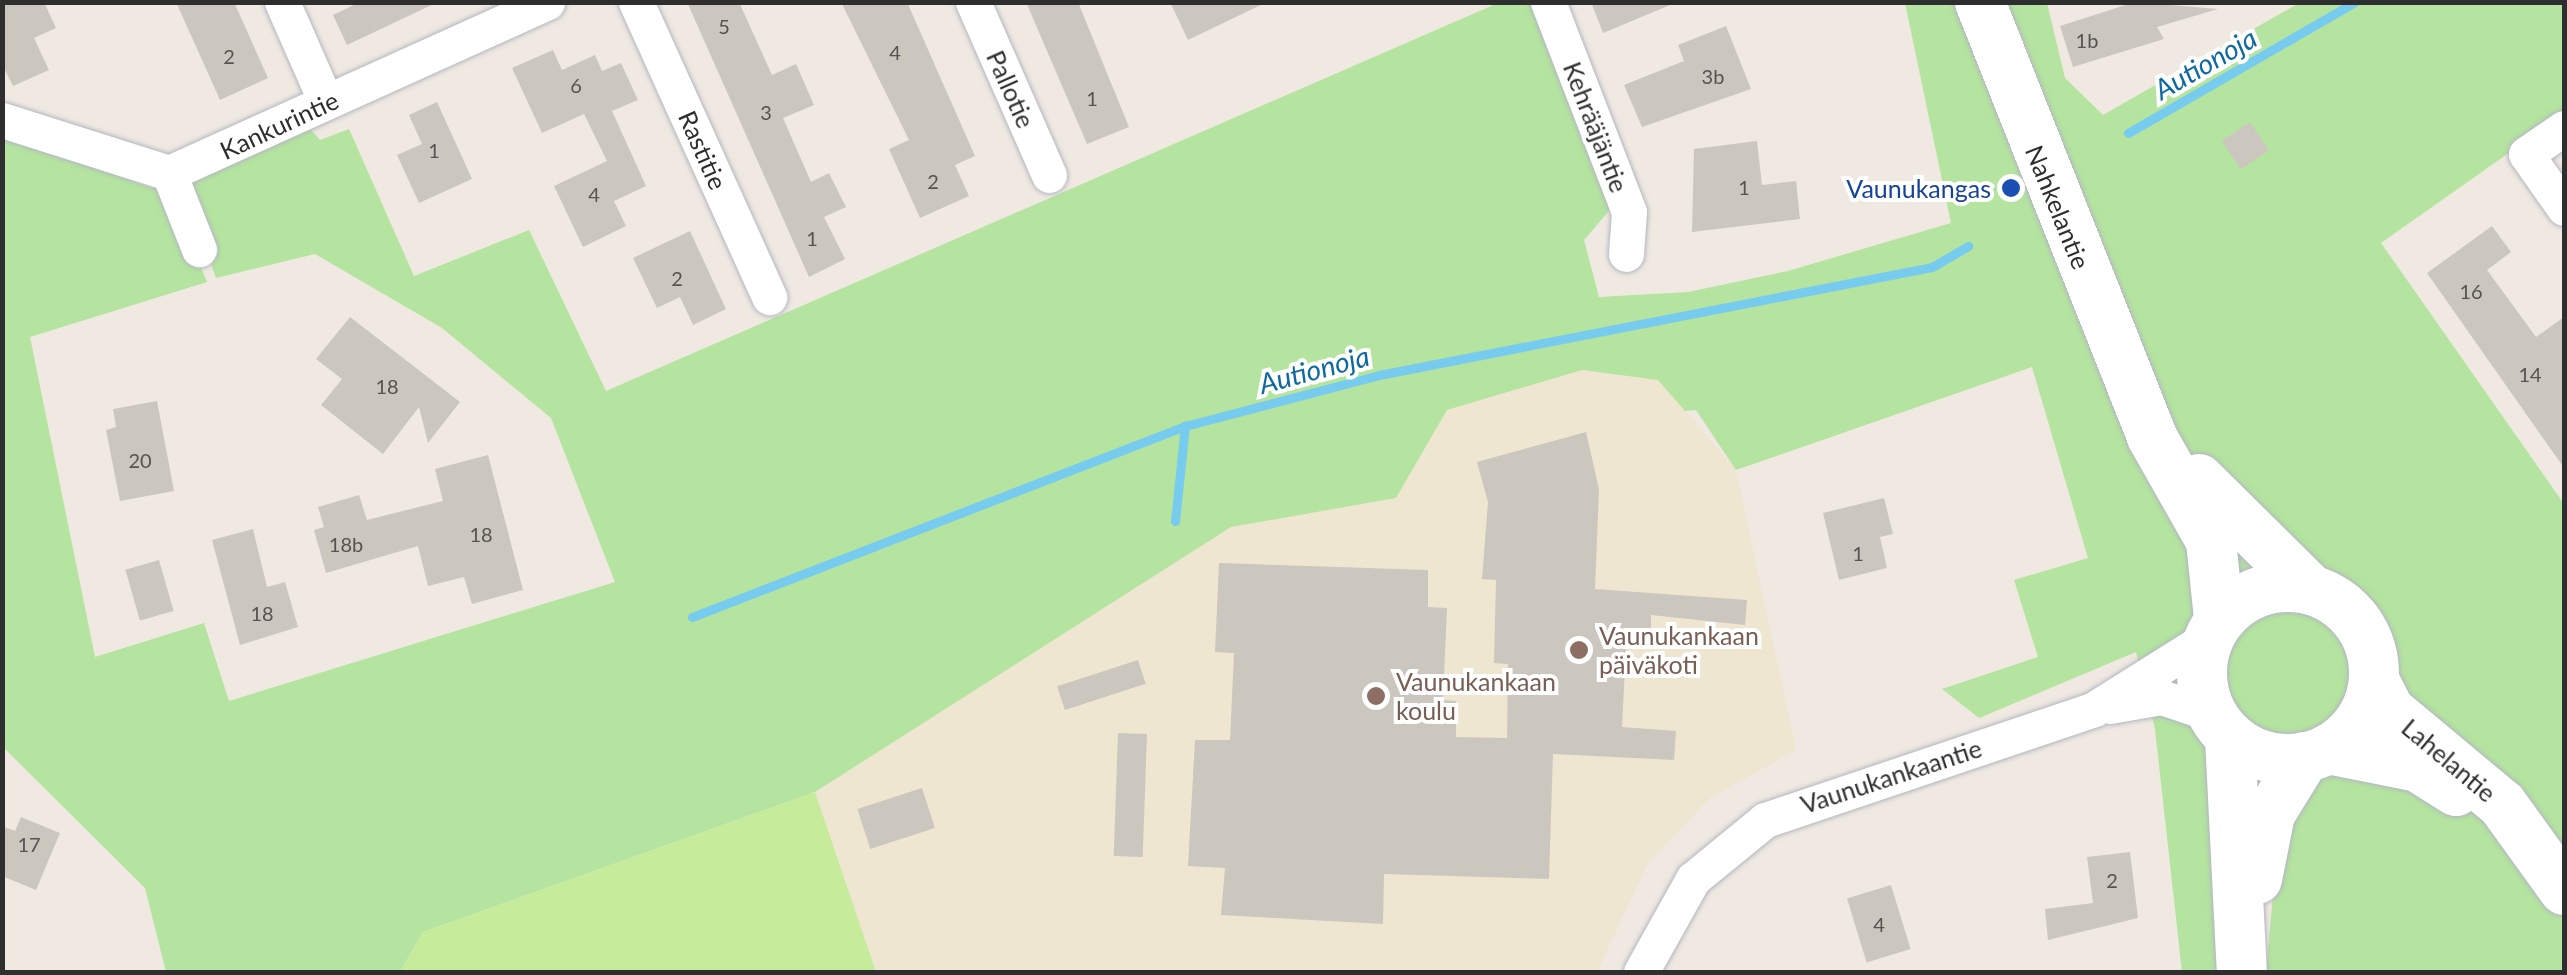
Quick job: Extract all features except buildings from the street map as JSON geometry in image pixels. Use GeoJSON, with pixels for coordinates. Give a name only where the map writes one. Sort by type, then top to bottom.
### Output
{"type":"FeatureCollection","features":[{"type":"Feature","properties":{"kind":"main road","name":"Nahkelantie"},"geometry":{"type":"LineString","coordinates":[[1980,2],[2146,408],[2211,540],[2214,628]]}},
{"type":"Feature","properties":{"kind":"main road","name":"Nahkelantie"},"geometry":{"type":"LineString","coordinates":[[2146,408],[2202,483],[2309,588]]}},
{"type":"Feature","properties":{"kind":"main road"},"geometry":{"type":"LineString","coordinates":[[2309,588],[2362,629],[2374,680],[2364,713],[2317,753],[2270,814],[2242,972],[2221,726],[2202,684],[2214,628],[2252,594],[2309,588]]}},
{"type":"Feature","properties":{"kind":"main road","name":"Lahelantie"},"geometry":{"type":"LineString","coordinates":[[2374,680],[2390,710],[2502,804],[2564,890]]}},
{"type":"Feature","properties":{"kind":"main road"},"geometry":{"type":"LineString","coordinates":[[2221,726],[2272,758],[2317,753]]}},
{"type":"Feature","properties":{"kind":"main road","name":"Lahelantie"},"geometry":{"type":"LineString","coordinates":[[2317,753],[2418,768],[2525,840]]}},
{"type":"Feature","properties":{"kind":"street"},"geometry":{"type":"LineString","coordinates":[[282,2],[326,102]]}},
{"type":"Feature","properties":{"kind":"street","name":"Kankurintie"},"geometry":{"type":"LineString","coordinates":[[169,173],[548,2]]}},
{"type":"Feature","properties":{"kind":"street","name":"Rastitie"},"geometry":{"type":"LineString","coordinates":[[636,2],[770,297]]}},
{"type":"Feature","properties":{"kind":"street","name":"Pallotie"},"geometry":{"type":"LineString","coordinates":[[973,2],[1050,175]]}},
{"type":"Feature","properties":{"kind":"street","name":"Kehrääjäntie"},"geometry":{"type":"LineString","coordinates":[[1548,2],[1628,212],[1626,254]]}},
{"type":"Feature","properties":{"kind":"street"},"geometry":{"type":"LineString","coordinates":[[2,120],[169,173],[199,249]]}},
{"type":"Feature","properties":{"kind":"street"},"geometry":{"type":"LineString","coordinates":[[2564,128],[2526,154],[2564,208]]}},
{"type":"Feature","properties":{"kind":"street","name":"Vaunukankaantie"},"geometry":{"type":"LineString","coordinates":[[2094,708],[2214,628]]}},
{"type":"Feature","properties":{"kind":"street","name":"Vaunukankaantie"},"geometry":{"type":"LineString","coordinates":[[1640,972],[1693,879],[1765,820],[2094,708],[2162,698],[2221,726]]}},
{"type":"Feature","properties":{"kind":"shaded area","name":"Vaunukankaan koulu"},"geometry":{"type":"Polygon","coordinates":[[[1582,370],[1659,380],[1736,470],[1796,750],[1710,798],[1647,865],[1597,972],[876,972],[815,792],[1231,527],[1396,498],[1447,410],[1582,370]]]}},
{"type":"Feature","properties":{"kind":"green space"},"geometry":{"type":"Polygon","coordinates":[[[1498,3],[1534,3],[1600,172],[1609,211],[1584,240],[1599,297],[1688,292],[1788,271],[1951,223],[1905,3],[2047,3],[2065,78],[2103,115],[2299,3],[2564,3],[2564,114],[2381,243],[2564,504],[2564,972],[2266,972],[2276,861],[2299,793],[2208,743],[2221,972],[2182,972],[2155,729],[2136,652],[1979,718],[1942,689],[2038,657],[2014,580],[2088,558],[2032,367],[1736,470],[1696,410],[1685,411],[1658,380],[1582,370],[1447,410],[1396,498],[1231,527],[815,792],[423,932],[400,972],[166,972],[145,888],[3,747],[2,134],[151,188],[167,183],[207,282],[30,337],[95,657],[204,623],[229,701],[615,582],[551,418],[442,328],[315,254],[216,278],[179,180],[307,125],[320,140],[349,129],[414,276],[529,230],[606,391],[1498,3]]]}},
{"type":"Feature","properties":{"kind":"green space"},"geometry":{"type":"Polygon","coordinates":[[[815,792],[876,972],[400,972],[423,932],[815,792]]]}},
{"type":"Feature","properties":{"kind":"waterway","name":"Autionoja"},"geometry":{"type":"LineString","coordinates":[[2128,133],[2355,2]]}},
{"type":"Feature","properties":{"kind":"waterway","name":"Autionoja"},"geometry":{"type":"LineString","coordinates":[[692,617],[1185,426],[1379,375],[1932,267],[1968,246]]}},
{"type":"Feature","properties":{"kind":"waterway"},"geometry":{"type":"LineString","coordinates":[[1175,521],[1185,426]]}},
{"type":"Feature","properties":{"kind":"place","name":"Vaunukangas"},"geometry":{"type":"Point","coordinates":[2011,188]}},
{"type":"Feature","properties":{"kind":"place","name":"Vaunukankaan päiväkoti"},"geometry":{"type":"Point","coordinates":[1579,650]}},
{"type":"Feature","properties":{"kind":"place","name":"Vaunukankaan koulu"},"geometry":{"type":"Point","coordinates":[1376,696]}}]}
